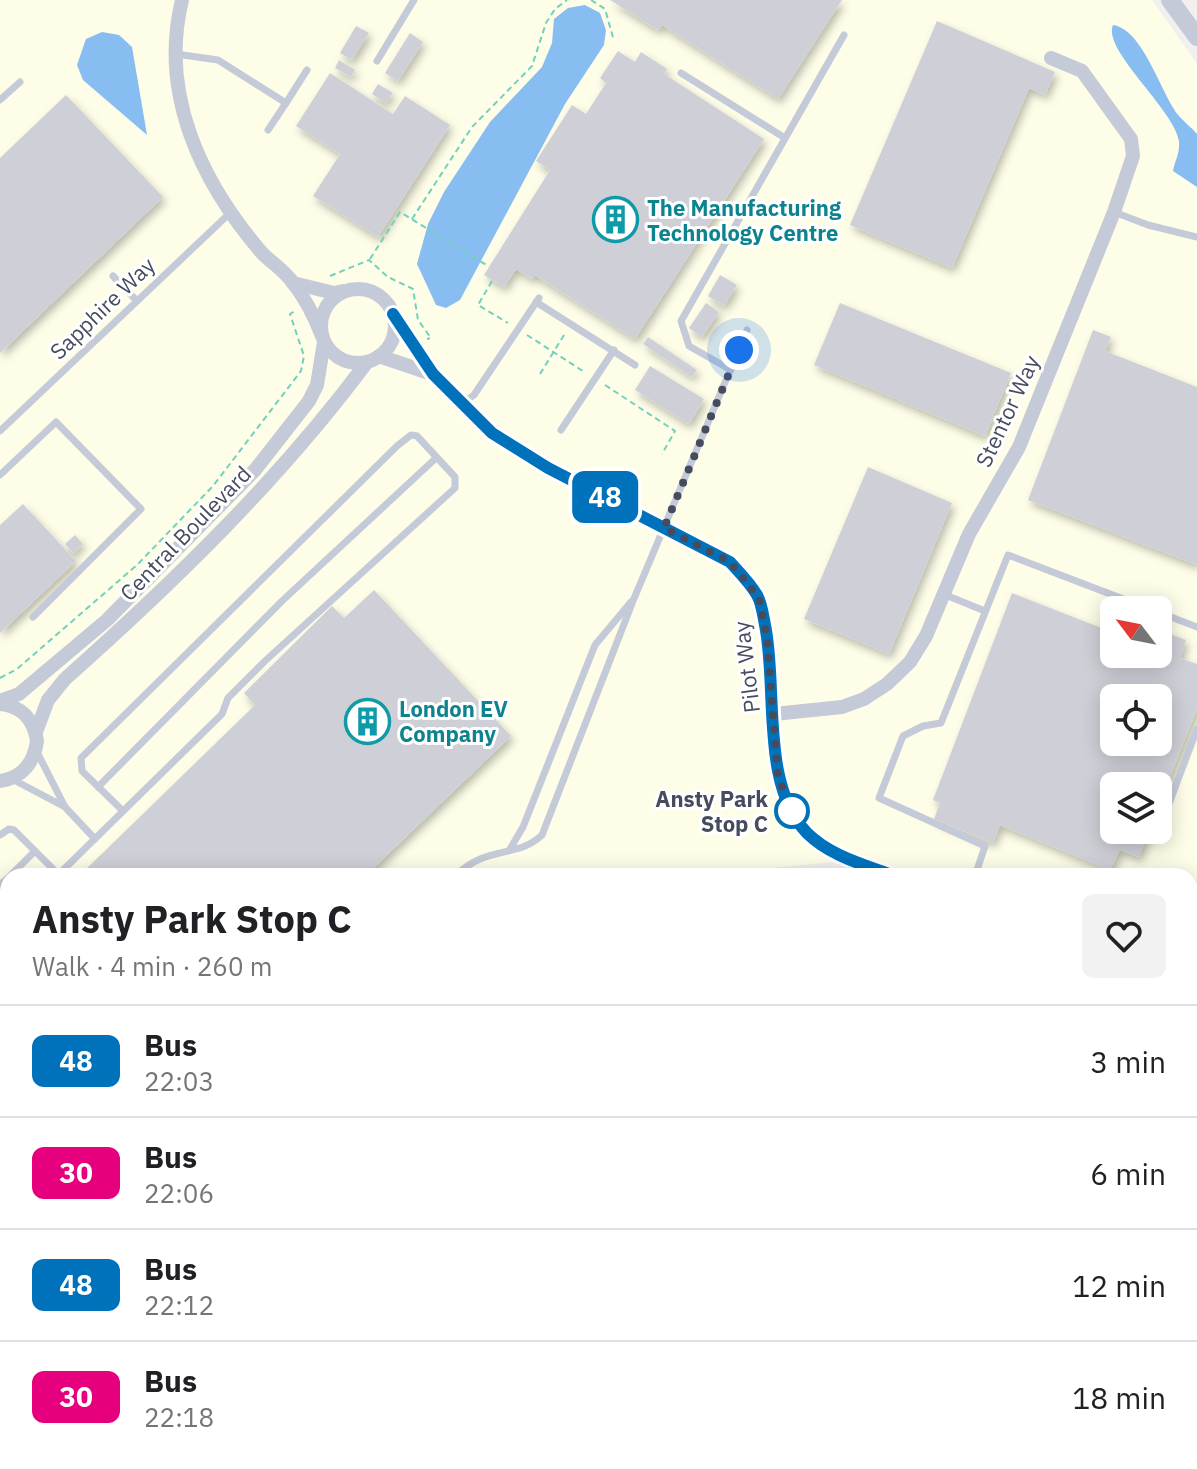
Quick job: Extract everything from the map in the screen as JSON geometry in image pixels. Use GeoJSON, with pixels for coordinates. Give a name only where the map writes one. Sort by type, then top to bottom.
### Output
{"type":"FeatureCollection","features":[{"type":"Feature","properties":{"kind":"street"},"geometry":{"type":"LineString","coordinates":[[182,0],[176,24],[179,105],[192,142],[231,212],[263,254],[293,283],[323,339],[345,361],[373,359],[393,337],[393,314],[388,305],[372,292],[350,290],[334,293],[293,283]]}},
{"type":"Feature","properties":{"kind":"street"},"geometry":{"type":"LineString","coordinates":[[1170,0],[1197,37]]}},
{"type":"Feature","properties":{"kind":"street","name":"Stentor Way"},"geometry":{"type":"LineString","coordinates":[[774,714],[842,707],[864,699],[887,684],[910,662],[926,636],[969,534],[1019,447],[1114,212],[1133,156],[1131,139],[1082,71],[1051,58]]}},
{"type":"Feature","properties":{"kind":"street"},"geometry":{"type":"LineString","coordinates":[[323,339],[324,311],[330,301],[350,290]]}},
{"type":"Feature","properties":{"kind":"street","name":"Pilot Way"},"geometry":{"type":"LineString","coordinates":[[393,314],[433,374],[492,433],[548,468],[730,562],[759,598],[767,638],[778,777],[796,819],[822,845],[875,868]]}},
{"type":"Feature","properties":{"kind":"street","name":"Central Boulevard"},"geometry":{"type":"LineString","coordinates":[[0,703],[19,694],[107,620],[255,470],[309,401],[317,385],[323,339]]}},
{"type":"Feature","properties":{"kind":"street","name":"Central Boulevard"},"geometry":{"type":"LineString","coordinates":[[36,732],[40,714],[65,679],[215,540],[373,359]]}},
{"type":"Feature","properties":{"kind":"street","name":"Pilot Way"},"geometry":{"type":"LineString","coordinates":[[373,359],[433,374]]}},
{"type":"Feature","properties":{"kind":"street"},"geometry":{"type":"LineString","coordinates":[[0,703],[20,710],[36,732],[36,750],[28,767],[4,781]]}},
{"type":"Feature","properties":{"kind":"lane"},"geometry":{"type":"LineString","coordinates":[[377,61],[414,0]]}},
{"type":"Feature","properties":{"kind":"lane"},"geometry":{"type":"LineString","coordinates":[[731,370],[689,346],[681,321],[844,35]]}},
{"type":"Feature","properties":{"kind":"lane"},"geometry":{"type":"LineString","coordinates":[[176,54],[218,60],[286,103]]}},
{"type":"Feature","properties":{"kind":"lane"},"geometry":{"type":"LineString","coordinates":[[268,130],[307,70]]}},
{"type":"Feature","properties":{"kind":"lane"},"geometry":{"type":"LineString","coordinates":[[681,73],[785,138]]}},
{"type":"Feature","properties":{"kind":"lane"},"geometry":{"type":"LineString","coordinates":[[0,100],[20,82]]}},
{"type":"Feature","properties":{"kind":"lane","name":"Sapphire Way"},"geometry":{"type":"LineString","coordinates":[[0,431],[231,212]]}},
{"type":"Feature","properties":{"kind":"lane"},"geometry":{"type":"LineString","coordinates":[[1114,212],[1148,225],[1197,237]]}},
{"type":"Feature","properties":{"kind":"lane"},"geometry":{"type":"LineString","coordinates":[[113,276],[136,300]]}},
{"type":"Feature","properties":{"kind":"lane"},"geometry":{"type":"LineString","coordinates":[[462,404],[474,395],[538,300],[635,365]]}},
{"type":"Feature","properties":{"kind":"lane"},"geometry":{"type":"LineString","coordinates":[[464,868],[472,860],[529,847],[542,835],[633,601],[747,330]]}},
{"type":"Feature","properties":{"kind":"lane"},"geometry":{"type":"LineString","coordinates":[[561,430],[614,350]]}},
{"type":"Feature","properties":{"kind":"lane"},"geometry":{"type":"LineString","coordinates":[[0,475],[56,422],[141,509],[33,617]]}},
{"type":"Feature","properties":{"kind":"lane"},"geometry":{"type":"LineString","coordinates":[[65,868],[222,714],[228,698],[265,661],[455,488],[458,482],[455,477],[417,436],[411,435],[397,446],[81,758],[82,771],[123,811]]}},
{"type":"Feature","properties":{"kind":"lane"},"geometry":{"type":"LineString","coordinates":[[98,787],[282,601],[436,458]]}},
{"type":"Feature","properties":{"kind":"lane"},"geometry":{"type":"LineString","coordinates":[[978,868],[985,846],[879,798],[903,736],[923,726],[941,723],[1008,555],[1115,596]]}},
{"type":"Feature","properties":{"kind":"lane"},"geometry":{"type":"LineString","coordinates":[[943,594],[985,611]]}},
{"type":"Feature","properties":{"kind":"lane"},"geometry":{"type":"LineString","coordinates":[[510,849],[523,827],[595,645],[633,601]]}},
{"type":"Feature","properties":{"kind":"lane"},"geometry":{"type":"LineString","coordinates":[[1172,617],[1197,627]]}},
{"type":"Feature","properties":{"kind":"lane"},"geometry":{"type":"LineString","coordinates":[[1172,795],[1197,729]]}},
{"type":"Feature","properties":{"kind":"lane"},"geometry":{"type":"LineString","coordinates":[[36,750],[65,807],[95,839]]}},
{"type":"Feature","properties":{"kind":"lane"},"geometry":{"type":"LineString","coordinates":[[4,781],[65,807]]}},
{"type":"Feature","properties":{"kind":"lane"},"geometry":{"type":"LineString","coordinates":[[0,835],[9,829],[14,830],[51,868]]}},
{"type":"Feature","properties":{"kind":"lane"},"geometry":{"type":"LineString","coordinates":[[18,868],[35,851]]}},
{"type":"Feature","properties":{"kind":"path"},"geometry":{"type":"LineString","coordinates":[[412,219],[472,127],[532,66],[546,23],[555,9],[567,0]]}},
{"type":"Feature","properties":{"kind":"path"},"geometry":{"type":"LineString","coordinates":[[591,0],[605,9],[614,41]]}},
{"type":"Feature","properties":{"kind":"path"},"geometry":{"type":"LineString","coordinates":[[322,277],[345,273],[369,260],[400,212],[488,266]]}},
{"type":"Feature","properties":{"kind":"path"},"geometry":{"type":"LineString","coordinates":[[369,260],[388,277],[413,289],[418,320],[431,338],[422,341]]}},
{"type":"Feature","properties":{"kind":"path"},"geometry":{"type":"LineString","coordinates":[[492,281],[478,305],[675,431],[662,454]]}},
{"type":"Feature","properties":{"kind":"path"},"geometry":{"type":"LineString","coordinates":[[0,678],[17,669],[137,565],[213,486],[279,404],[301,371],[304,356],[290,314],[295,310]]}},
{"type":"Feature","properties":{"kind":"path"},"geometry":{"type":"LineString","coordinates":[[540,374],[571,324]]}},
{"type":"Feature","properties":{"kind":"shaded area"},"geometry":{"type":"Polygon","coordinates":[[[0,0],[1152,0],[1197,64],[1197,868],[891,868],[859,859],[774,868],[0,868],[0,0]]]}},
{"type":"Feature","properties":{"kind":"water"},"geometry":{"type":"Polygon","coordinates":[[[585,5],[600,13],[606,30],[604,45],[565,104],[460,300],[446,308],[436,305],[417,264],[428,224],[444,192],[490,122],[542,67],[552,43],[554,19],[568,8],[585,5]]]}},
{"type":"Feature","properties":{"kind":"water"},"geometry":{"type":"Polygon","coordinates":[[[1113,25],[1124,29],[1133,38],[1172,106],[1197,134],[1197,187],[1173,171],[1179,146],[1174,128],[1118,49],[1112,36],[1113,25]]]}},
{"type":"Feature","properties":{"kind":"water"},"geometry":{"type":"Polygon","coordinates":[[[102,32],[119,35],[132,47],[147,135],[83,80],[77,65],[86,39],[102,32]]]}},
{"type":"Feature","properties":{"kind":"building"},"geometry":{"type":"Polygon","coordinates":[[[610,0],[842,0],[778,99],[662,25],[658,30],[610,0]]]}},
{"type":"Feature","properties":{"kind":"building"},"geometry":{"type":"Polygon","coordinates":[[[937,21],[1055,72],[1045,95],[1029,88],[952,268],[850,225],[937,21]]]}},
{"type":"Feature","properties":{"kind":"building"},"geometry":{"type":"Polygon","coordinates":[[[356,26],[369,33],[352,60],[340,53],[356,26]]]}},
{"type":"Feature","properties":{"kind":"building"},"geometry":{"type":"Polygon","coordinates":[[[410,33],[423,42],[398,81],[385,73],[410,33]]]}},
{"type":"Feature","properties":{"kind":"building","name":"The Manufacturing Technology Centre"},"geometry":{"type":"Polygon","coordinates":[[[618,51],[635,62],[641,52],[667,69],[664,74],[764,139],[635,339],[535,275],[532,279],[516,269],[504,287],[484,275],[550,170],[536,161],[572,105],[586,114],[606,83],[600,78],[618,51]]]}},
{"type":"Feature","properties":{"kind":"building"},"geometry":{"type":"Polygon","coordinates":[[[339,60],[355,70],[351,77],[335,68],[339,60]]]}},
{"type":"Feature","properties":{"kind":"building"},"geometry":{"type":"Polygon","coordinates":[[[330,73],[393,114],[405,96],[450,125],[378,237],[313,196],[340,154],[296,126],[330,73]]]}},
{"type":"Feature","properties":{"kind":"building"},"geometry":{"type":"Polygon","coordinates":[[[378,84],[393,93],[386,103],[372,94],[378,84]]]}},
{"type":"Feature","properties":{"kind":"building"},"geometry":{"type":"Polygon","coordinates":[[[66,95],[163,197],[0,353],[0,158],[66,95]]]}},
{"type":"Feature","properties":{"kind":"building"},"geometry":{"type":"Polygon","coordinates":[[[720,275],[737,285],[724,306],[708,296],[720,275]]]}},
{"type":"Feature","properties":{"kind":"building"},"geometry":{"type":"Polygon","coordinates":[[[706,303],[719,312],[702,337],[689,328],[706,303]]]}},
{"type":"Feature","properties":{"kind":"building"},"geometry":{"type":"Polygon","coordinates":[[[840,303],[1011,373],[985,436],[814,365],[840,303]]]}},
{"type":"Feature","properties":{"kind":"building"},"geometry":{"type":"Polygon","coordinates":[[[1093,330],[1111,337],[1105,351],[1197,387],[1197,565],[1028,500],[1093,330]]]}},
{"type":"Feature","properties":{"kind":"building"},"geometry":{"type":"Polygon","coordinates":[[[648,337],[697,370],[692,377],[643,344],[648,337]]]}},
{"type":"Feature","properties":{"kind":"building"},"geometry":{"type":"Polygon","coordinates":[[[650,366],[704,399],[689,424],[635,390],[650,366]]]}},
{"type":"Feature","properties":{"kind":"building"},"geometry":{"type":"Polygon","coordinates":[[[868,467],[952,503],[889,654],[804,619],[868,467]]]}},
{"type":"Feature","properties":{"kind":"building"},"geometry":{"type":"Polygon","coordinates":[[[23,504],[76,561],[0,633],[0,525],[23,504]]]}},
{"type":"Feature","properties":{"kind":"building"},"geometry":{"type":"Polygon","coordinates":[[[75,535],[83,544],[73,553],[65,544],[75,535]]]}},
{"type":"Feature","properties":{"kind":"building","name":"London EV Company"},"geometry":{"type":"Polygon","coordinates":[[[374,590],[511,736],[373,868],[87,868],[255,705],[244,693],[332,606],[344,618],[374,590]]]}},
{"type":"Feature","properties":{"kind":"building"},"geometry":{"type":"Polygon","coordinates":[[[1012,593],[1100,628],[1100,668],[1172,668],[1172,635],[1186,640],[1180,658],[1197,664],[1197,709],[1172,772],[1100,772],[1100,844],[1144,844],[1139,857],[1120,850],[1111,868],[1105,868],[1000,825],[993,843],[934,819],[940,803],[933,800],[1012,593]]]}},
{"type":"Feature","properties":{"kind":"bus line","name":"48"},"geometry":{"type":"LineString","coordinates":[[393,314],[433,374],[492,433],[548,468],[730,562],[747,580],[759,598],[767,638],[778,777],[787,802],[807,833],[822,845],[842,857],[872,868]]}},
{"type":"Feature","properties":{"kind":"place","name":"The Manufacturing Technology Centre"},"geometry":{"type":"Point","coordinates":[616,220]}},
{"type":"Feature","properties":{"kind":"place","name":"London EV Company"},"geometry":{"type":"Point","coordinates":[368,721]}},
{"type":"Feature","properties":{"kind":"place","name":"Ansty Park Stop C"},"geometry":{"type":"Point","coordinates":[792,811]}},
{"type":"Feature","properties":{"kind":"route"},"geometry":{"type":"LineString","coordinates":[[739,350],[664,528],[730,562],[759,598],[767,638],[778,777],[792,811]]}}]}
